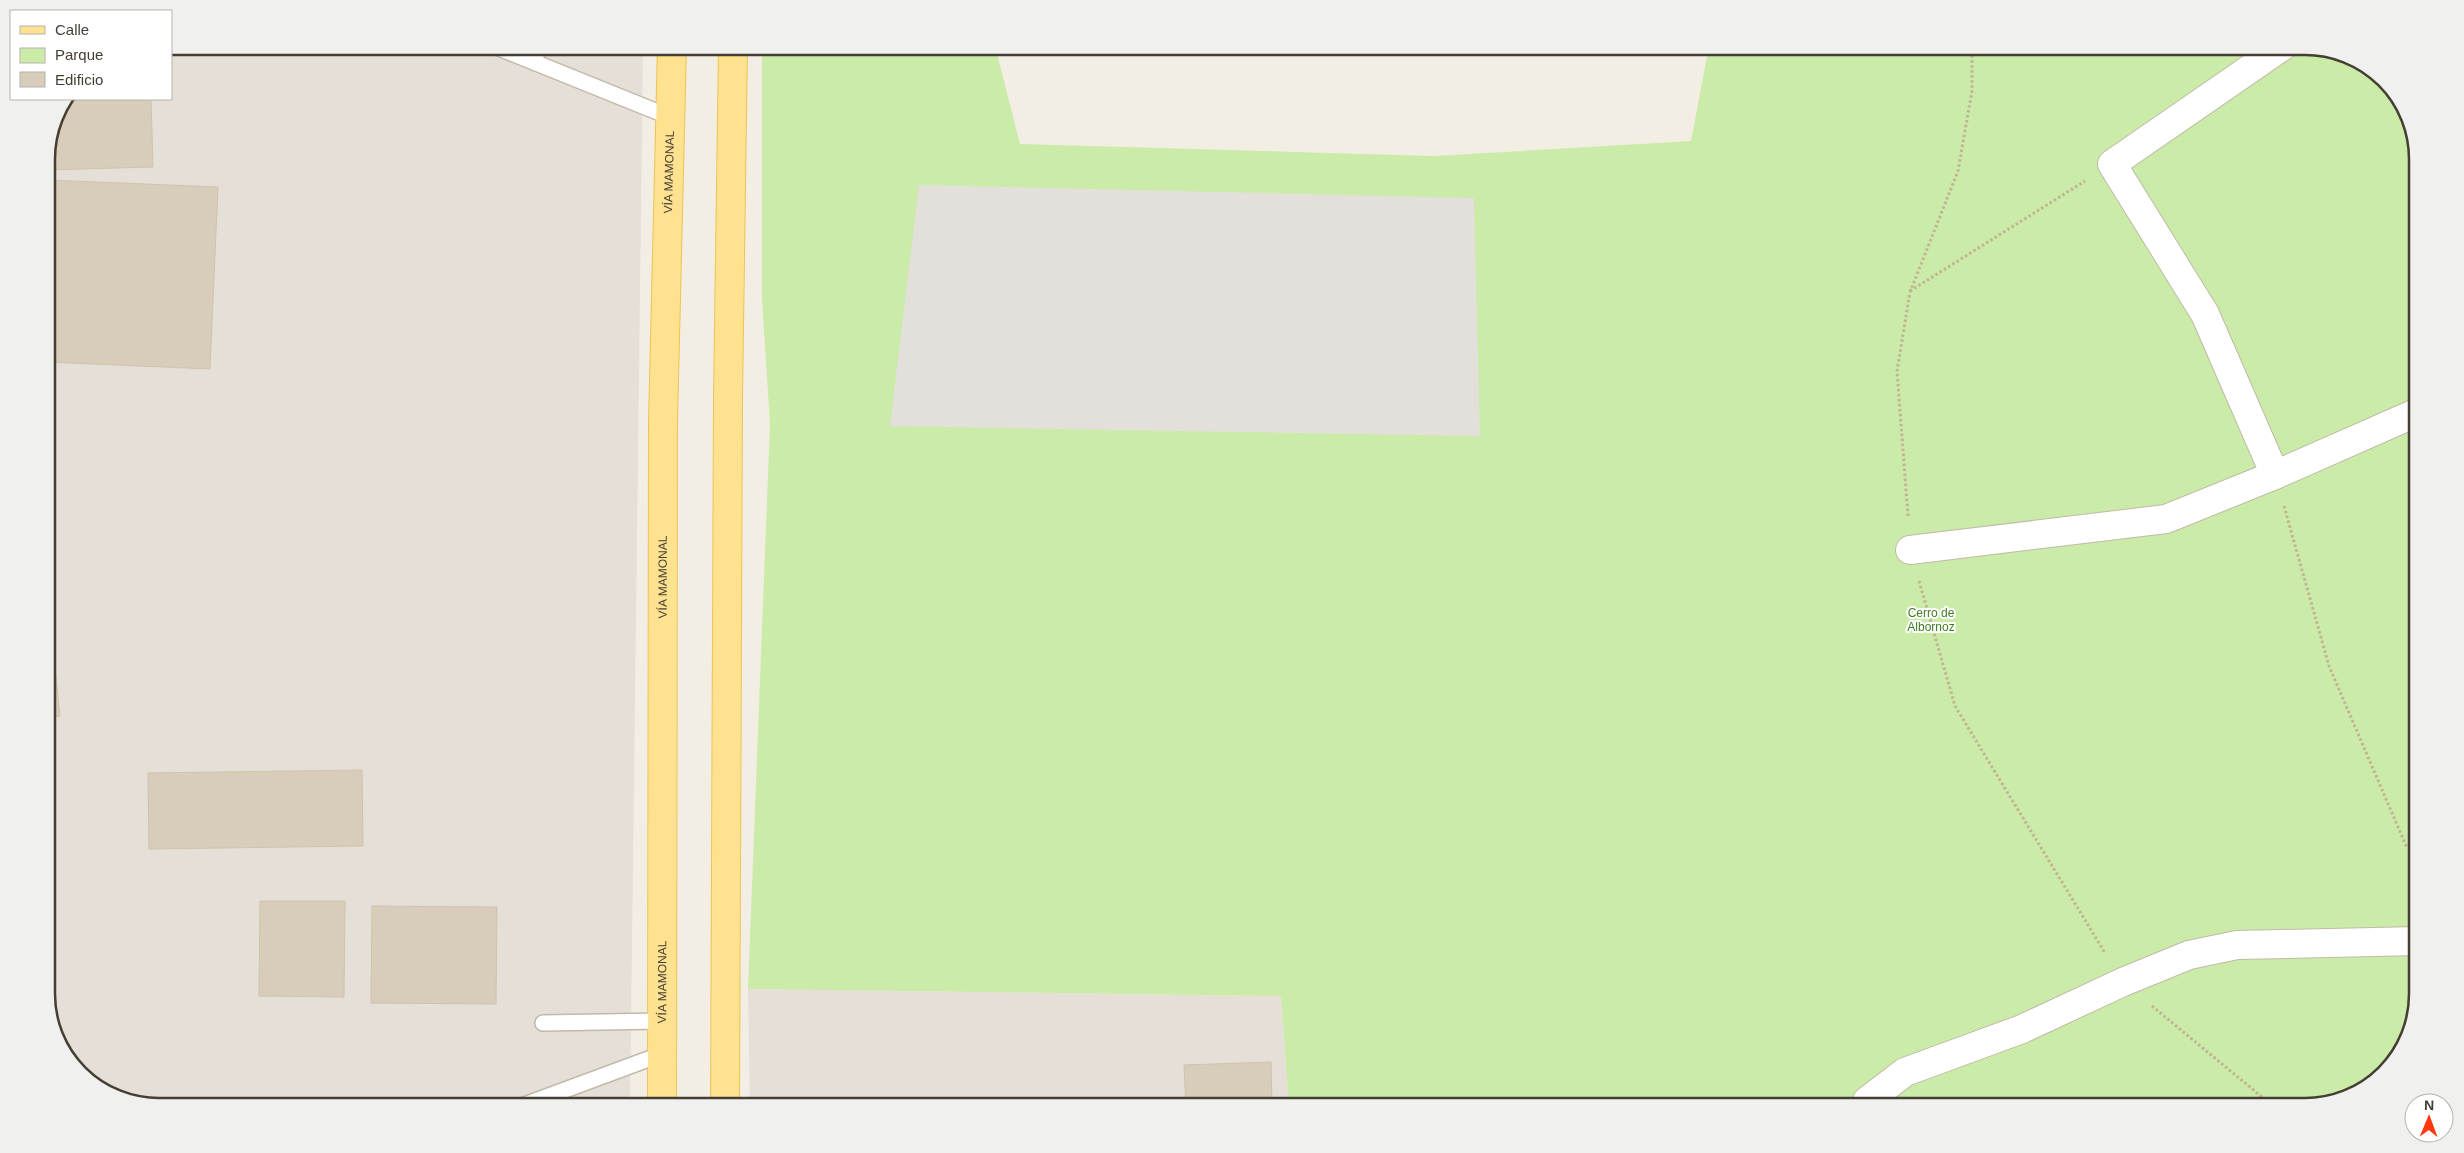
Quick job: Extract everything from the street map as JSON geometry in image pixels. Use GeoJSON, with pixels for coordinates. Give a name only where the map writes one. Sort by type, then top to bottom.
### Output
{"type":"FeatureCollection","features":[{"type":"Feature","properties":{"kind":"main road","name":"VÍA MAMONAL"},"geometry":{"type":"LineString","coordinates":[[662,1098],[663,432],[672,55]]}},
{"type":"Feature","properties":{"kind":"main road"},"geometry":{"type":"LineString","coordinates":[[725,1098],[728,408],[733,55]]}},
{"type":"Feature","properties":{"kind":"street"},"geometry":{"type":"LineString","coordinates":[[2270,55],[2112,164],[2205,314],[2275,475]]}},
{"type":"Feature","properties":{"kind":"street"},"geometry":{"type":"LineString","coordinates":[[1910,550],[2166,519],[2275,475],[2409,416]]}},
{"type":"Feature","properties":{"kind":"street"},"geometry":{"type":"LineString","coordinates":[[1870,1098],[1905,1072],[2022,1029],[2123,982],[2190,955],[2237,945],[2409,941]]}},
{"type":"Feature","properties":{"kind":"lane"},"geometry":{"type":"LineString","coordinates":[[516,55],[670,117]]}},
{"type":"Feature","properties":{"kind":"lane"},"geometry":{"type":"LineString","coordinates":[[536,55],[536,63]]}},
{"type":"Feature","properties":{"kind":"lane"},"geometry":{"type":"LineString","coordinates":[[543,1023],[662,1021]]}},
{"type":"Feature","properties":{"kind":"lane"},"geometry":{"type":"LineString","coordinates":[[543,1098],[662,1054]]}},
{"type":"Feature","properties":{"kind":"path"},"geometry":{"type":"LineString","coordinates":[[1972,55],[1972,91],[1958,171],[1910,292],[1898,371],[1910,550],[1956,706],[2123,982],[2263,1098]]}},
{"type":"Feature","properties":{"kind":"path"},"geometry":{"type":"LineString","coordinates":[[1910,292],[2112,164]]}},
{"type":"Feature","properties":{"kind":"path"},"geometry":{"type":"LineString","coordinates":[[2275,475],[2329,666],[2407,848]]}},
{"type":"Feature","properties":{"kind":"shaded area"},"geometry":{"type":"Polygon","coordinates":[[[172,55],[643,55],[630,1098],[159,1098],[139,1096],[113,1087],[91,1072],[73,1052],[61,1027],[55,1001],[55,152],[57,139],[66,113],[74,100],[172,100],[172,55]]]}},
{"type":"Feature","properties":{"kind":"shaded area"},"geometry":{"type":"Polygon","coordinates":[[[919,185],[1474,198],[1480,436],[890,426],[919,185]]]}},
{"type":"Feature","properties":{"kind":"shaded area"},"geometry":{"type":"Polygon","coordinates":[[[748,989],[1281,996],[1288,1098],[750,1098],[748,989]]]}},
{"type":"Feature","properties":{"kind":"green space","name":"Cerro de Albornoz"},"geometry":{"type":"Polygon","coordinates":[[[762,55],[997,55],[1020,144],[1434,156],[1691,141],[1707,55],[2305,55],[2325,57],[2345,63],[2368,77],[2391,101],[2403,126],[2409,152],[2409,994],[2407,1014],[2401,1034],[2383,1062],[2363,1080],[2332,1094],[2305,1098],[1288,1098],[1281,996],[748,989],[770,424],[762,299],[762,55]]]}},
{"type":"Feature","properties":{"kind":"building"},"geometry":{"type":"Polygon","coordinates":[[[74,100],[151,100],[153,167],[55,170],[57,139],[66,113],[74,100]]]}},
{"type":"Feature","properties":{"kind":"building"},"geometry":{"type":"Polygon","coordinates":[[[55,180],[218,187],[210,369],[55,362],[55,180]]]}},
{"type":"Feature","properties":{"kind":"building"},"geometry":{"type":"Polygon","coordinates":[[[55,667],[60,716],[55,717],[55,667]]]}},
{"type":"Feature","properties":{"kind":"building"},"geometry":{"type":"Polygon","coordinates":[[[362,770],[363,846],[149,849],[148,773],[362,770]]]}},
{"type":"Feature","properties":{"kind":"building"},"geometry":{"type":"Polygon","coordinates":[[[260,901],[345,901],[344,997],[259,996],[260,901]]]}},
{"type":"Feature","properties":{"kind":"building"},"geometry":{"type":"Polygon","coordinates":[[[372,906],[497,907],[496,1004],[371,1003],[372,906]]]}},
{"type":"Feature","properties":{"kind":"building"},"geometry":{"type":"Polygon","coordinates":[[[1271,1062],[1272,1098],[1186,1098],[1184,1065],[1271,1062]]]}}]}
